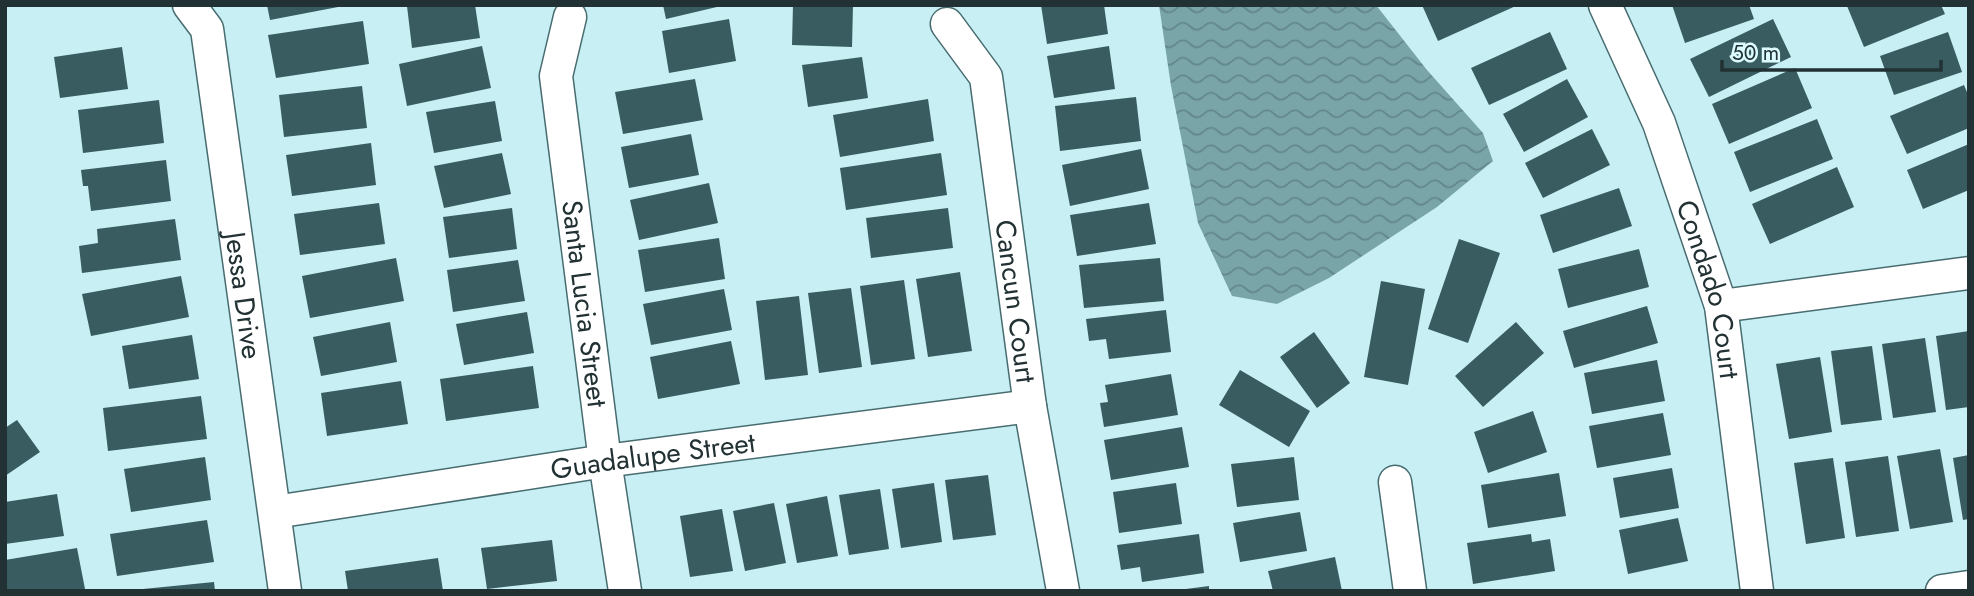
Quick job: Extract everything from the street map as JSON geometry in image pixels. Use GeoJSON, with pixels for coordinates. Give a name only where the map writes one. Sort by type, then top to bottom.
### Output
{"type":"FeatureCollection","features":[{"type":"Feature","properties":{"kind":"street","name":"Jessa Drive"},"geometry":{"type":"LineString","coordinates":[[188,5],[207,29],[285,591]]}},
{"type":"Feature","properties":{"kind":"street","name":"Condado Court"},"geometry":{"type":"LineString","coordinates":[[1605,5],[1659,123],[1721,306],[1756,591]]}},
{"type":"Feature","properties":{"kind":"street","name":"Santa Lucia Street"},"geometry":{"type":"LineString","coordinates":[[570,17],[556,76],[604,461],[625,591]]}},
{"type":"Feature","properties":{"kind":"street","name":"Cancun Court"},"geometry":{"type":"LineString","coordinates":[[947,24],[986,77],[1030,406],[1063,591]]}},
{"type":"Feature","properties":{"kind":"street"},"geometry":{"type":"LineString","coordinates":[[1721,306],[1969,273]]}},
{"type":"Feature","properties":{"kind":"street","name":"Guadalupe Street"},"geometry":{"type":"LineString","coordinates":[[275,512],[604,461],[1030,406]]}},
{"type":"Feature","properties":{"kind":"street"},"geometry":{"type":"LineString","coordinates":[[1395,482],[1410,591]]}},
{"type":"Feature","properties":{"kind":"street"},"geometry":{"type":"LineString","coordinates":[[1942,591],[1969,587]]}},
{"type":"Feature","properties":{"kind":"water"},"geometry":{"type":"Polygon","coordinates":[[[1159,5],[1376,5],[1427,70],[1483,133],[1493,161],[1437,207],[1329,278],[1277,304],[1232,296],[1198,223],[1171,86],[1159,5]]]}},
{"type":"Feature","properties":{"kind":"building"},"geometry":{"type":"Polygon","coordinates":[[[267,5],[338,5],[338,7],[270,20],[267,5]]]}},
{"type":"Feature","properties":{"kind":"building"},"geometry":{"type":"Polygon","coordinates":[[[475,5],[480,38],[412,48],[407,6],[475,5]]]}},
{"type":"Feature","properties":{"kind":"building"},"geometry":{"type":"Polygon","coordinates":[[[663,5],[721,5],[721,6],[666,19],[663,5]]]}},
{"type":"Feature","properties":{"kind":"building"},"geometry":{"type":"Polygon","coordinates":[[[793,5],[853,5],[852,47],[792,45],[793,5]]]}},
{"type":"Feature","properties":{"kind":"building"},"geometry":{"type":"Polygon","coordinates":[[[1041,5],[1104,5],[1108,34],[1047,44],[1041,5]]]}},
{"type":"Feature","properties":{"kind":"building"},"geometry":{"type":"Polygon","coordinates":[[[1422,5],[1518,5],[1438,41],[1422,5]]]}},
{"type":"Feature","properties":{"kind":"building"},"geometry":{"type":"Polygon","coordinates":[[[1672,5],[1749,5],[1754,19],[1685,43],[1672,5]]]}},
{"type":"Feature","properties":{"kind":"building"},"geometry":{"type":"Polygon","coordinates":[[[1941,5],[1945,14],[1864,47],[1847,6],[1941,5]]]}},
{"type":"Feature","properties":{"kind":"building"},"geometry":{"type":"Polygon","coordinates":[[[729,19],[736,61],[669,73],[662,31],[729,19]]]}},
{"type":"Feature","properties":{"kind":"building"},"geometry":{"type":"Polygon","coordinates":[[[1773,19],[1791,57],[1709,97],[1690,59],[1773,19]]]}},
{"type":"Feature","properties":{"kind":"building"},"geometry":{"type":"Polygon","coordinates":[[[363,21],[369,64],[276,78],[268,35],[363,21]]]}},
{"type":"Feature","properties":{"kind":"building"},"geometry":{"type":"Polygon","coordinates":[[[1550,32],[1567,69],[1489,105],[1471,68],[1550,32]]]}},
{"type":"Feature","properties":{"kind":"building"},"geometry":{"type":"Polygon","coordinates":[[[1948,32],[1962,72],[1894,95],[1880,56],[1948,32]]]}},
{"type":"Feature","properties":{"kind":"building"},"geometry":{"type":"Polygon","coordinates":[[[482,46],[491,88],[407,106],[399,64],[482,46]]]}},
{"type":"Feature","properties":{"kind":"building"},"geometry":{"type":"Polygon","coordinates":[[[1109,46],[1115,89],[1054,98],[1047,56],[1109,46]]]}},
{"type":"Feature","properties":{"kind":"building"},"geometry":{"type":"Polygon","coordinates":[[[122,47],[128,89],[60,98],[54,57],[122,47]]]}},
{"type":"Feature","properties":{"kind":"building"},"geometry":{"type":"Polygon","coordinates":[[[862,57],[868,98],[808,107],[802,65],[862,57]]]}},
{"type":"Feature","properties":{"kind":"building"},"geometry":{"type":"Polygon","coordinates":[[[1795,68],[1812,108],[1729,144],[1712,104],[1795,68]]]}},
{"type":"Feature","properties":{"kind":"building"},"geometry":{"type":"Polygon","coordinates":[[[695,79],[703,120],[623,134],[615,92],[695,79]]]}},
{"type":"Feature","properties":{"kind":"building"},"geometry":{"type":"Polygon","coordinates":[[[1567,79],[1588,117],[1524,152],[1503,114],[1567,79]]]}},
{"type":"Feature","properties":{"kind":"building"},"geometry":{"type":"Polygon","coordinates":[[[1964,85],[1969,97],[1969,128],[1907,154],[1890,116],[1964,85]]]}},
{"type":"Feature","properties":{"kind":"building"},"geometry":{"type":"Polygon","coordinates":[[[362,86],[367,128],[284,137],[279,95],[362,86]]]}},
{"type":"Feature","properties":{"kind":"building"},"geometry":{"type":"Polygon","coordinates":[[[1136,97],[1141,141],[1060,151],[1055,106],[1136,97]]]}},
{"type":"Feature","properties":{"kind":"building"},"geometry":{"type":"Polygon","coordinates":[[[928,99],[934,141],[840,157],[833,115],[928,99]]]}},
{"type":"Feature","properties":{"kind":"building"},"geometry":{"type":"Polygon","coordinates":[[[159,100],[164,143],[83,153],[78,110],[159,100]]]}},
{"type":"Feature","properties":{"kind":"building"},"geometry":{"type":"Polygon","coordinates":[[[495,101],[502,141],[434,153],[426,112],[495,101]]]}},
{"type":"Feature","properties":{"kind":"building"},"geometry":{"type":"Polygon","coordinates":[[[1817,119],[1833,159],[1750,192],[1734,152],[1817,119]]]}},
{"type":"Feature","properties":{"kind":"building"},"geometry":{"type":"Polygon","coordinates":[[[1592,129],[1610,165],[1543,198],[1525,163],[1592,129]]]}},
{"type":"Feature","properties":{"kind":"building"},"geometry":{"type":"Polygon","coordinates":[[[691,134],[699,175],[629,188],[621,147],[691,134]]]}},
{"type":"Feature","properties":{"kind":"building"},"geometry":{"type":"Polygon","coordinates":[[[371,143],[376,185],[292,196],[286,155],[371,143]]]}},
{"type":"Feature","properties":{"kind":"building"},"geometry":{"type":"Polygon","coordinates":[[[1969,144],[1969,190],[1923,209],[1907,170],[1969,144]]]}},
{"type":"Feature","properties":{"kind":"building"},"geometry":{"type":"Polygon","coordinates":[[[1141,149],[1149,189],[1070,206],[1062,165],[1141,149]]]}},
{"type":"Feature","properties":{"kind":"building"},"geometry":{"type":"Polygon","coordinates":[[[502,153],[511,194],[444,208],[434,166],[502,153]]]}},
{"type":"Feature","properties":{"kind":"building"},"geometry":{"type":"Polygon","coordinates":[[[941,153],[947,195],[846,210],[840,168],[941,153]]]}},
{"type":"Feature","properties":{"kind":"building"},"geometry":{"type":"Polygon","coordinates":[[[166,160],[171,201],[91,211],[88,186],[83,186],[81,170],[166,160]]]}},
{"type":"Feature","properties":{"kind":"building"},"geometry":{"type":"Polygon","coordinates":[[[1837,167],[1854,207],[1770,244],[1752,204],[1837,167]]]}},
{"type":"Feature","properties":{"kind":"building"},"geometry":{"type":"Polygon","coordinates":[[[709,183],[718,223],[639,240],[630,200],[709,183]]]}},
{"type":"Feature","properties":{"kind":"building"},"geometry":{"type":"Polygon","coordinates":[[[1619,188],[1632,226],[1553,253],[1540,215],[1619,188]]]}},
{"type":"Feature","properties":{"kind":"building"},"geometry":{"type":"Polygon","coordinates":[[[379,203],[385,244],[300,255],[294,214],[379,203]]]}},
{"type":"Feature","properties":{"kind":"building"},"geometry":{"type":"Polygon","coordinates":[[[1149,203],[1156,244],[1077,256],[1070,215],[1149,203]]]}},
{"type":"Feature","properties":{"kind":"building"},"geometry":{"type":"Polygon","coordinates":[[[512,208],[517,249],[449,258],[443,217],[512,208]]]}},
{"type":"Feature","properties":{"kind":"building"},"geometry":{"type":"Polygon","coordinates":[[[948,208],[953,248],[871,258],[866,218],[948,208]]]}},
{"type":"Feature","properties":{"kind":"building"},"geometry":{"type":"Polygon","coordinates":[[[175,219],[181,260],[82,273],[79,246],[98,243],[97,229],[175,219]]]}},
{"type":"Feature","properties":{"kind":"building"},"geometry":{"type":"Polygon","coordinates":[[[719,238],[725,279],[645,292],[638,250],[719,238]]]}},
{"type":"Feature","properties":{"kind":"building"},"geometry":{"type":"Polygon","coordinates":[[[1459,239],[1500,253],[1468,343],[1428,329],[1459,239]]]}},
{"type":"Feature","properties":{"kind":"building"},"geometry":{"type":"Polygon","coordinates":[[[1639,249],[1649,287],[1568,308],[1558,269],[1639,249]]]}},
{"type":"Feature","properties":{"kind":"building"},"geometry":{"type":"Polygon","coordinates":[[[396,258],[404,301],[310,318],[302,276],[396,258]]]}},
{"type":"Feature","properties":{"kind":"building"},"geometry":{"type":"Polygon","coordinates":[[[1160,258],[1164,301],[1084,308],[1079,265],[1160,258]]]}},
{"type":"Feature","properties":{"kind":"building"},"geometry":{"type":"Polygon","coordinates":[[[518,260],[525,301],[453,312],[447,270],[518,260]]]}},
{"type":"Feature","properties":{"kind":"building"},"geometry":{"type":"Polygon","coordinates":[[[960,272],[972,351],[928,357],[916,279],[960,272]]]}},
{"type":"Feature","properties":{"kind":"building"},"geometry":{"type":"Polygon","coordinates":[[[181,276],[189,317],[91,336],[82,294],[181,276]]]}},
{"type":"Feature","properties":{"kind":"building"},"geometry":{"type":"Polygon","coordinates":[[[904,280],[915,359],[871,365],[860,286],[904,280]]]}},
{"type":"Feature","properties":{"kind":"building"},"geometry":{"type":"Polygon","coordinates":[[[1381,281],[1425,289],[1408,385],[1364,377],[1381,281]]]}},
{"type":"Feature","properties":{"kind":"building"},"geometry":{"type":"Polygon","coordinates":[[[851,288],[862,367],[819,373],[808,293],[851,288]]]}},
{"type":"Feature","properties":{"kind":"building"},"geometry":{"type":"Polygon","coordinates":[[[724,289],[732,330],[651,345],[643,304],[724,289]]]}},
{"type":"Feature","properties":{"kind":"building"},"geometry":{"type":"Polygon","coordinates":[[[799,296],[808,375],[765,380],[756,301],[799,296]]]}},
{"type":"Feature","properties":{"kind":"building"},"geometry":{"type":"Polygon","coordinates":[[[1647,306],[1658,343],[1574,368],[1563,331],[1647,306]]]}},
{"type":"Feature","properties":{"kind":"building"},"geometry":{"type":"Polygon","coordinates":[[[1166,310],[1171,352],[1109,359],[1106,339],[1089,341],[1086,319],[1166,310]]]}},
{"type":"Feature","properties":{"kind":"building"},"geometry":{"type":"Polygon","coordinates":[[[527,312],[534,353],[464,365],[456,324],[527,312]]]}},
{"type":"Feature","properties":{"kind":"building"},"geometry":{"type":"Polygon","coordinates":[[[390,322],[397,362],[321,376],[313,337],[390,322]]]}},
{"type":"Feature","properties":{"kind":"building"},"geometry":{"type":"Polygon","coordinates":[[[1516,322],[1544,353],[1483,407],[1455,376],[1516,322]]]}},
{"type":"Feature","properties":{"kind":"building"},"geometry":{"type":"Polygon","coordinates":[[[1969,331],[1969,407],[1946,410],[1936,336],[1969,331]]]}},
{"type":"Feature","properties":{"kind":"building"},"geometry":{"type":"Polygon","coordinates":[[[1314,332],[1350,383],[1317,408],[1280,357],[1314,332]]]}},
{"type":"Feature","properties":{"kind":"building"},"geometry":{"type":"Polygon","coordinates":[[[192,335],[199,379],[129,389],[122,346],[192,335]]]}},
{"type":"Feature","properties":{"kind":"building"},"geometry":{"type":"Polygon","coordinates":[[[1925,338],[1936,412],[1893,418],[1882,344],[1925,338]]]}},
{"type":"Feature","properties":{"kind":"building"},"geometry":{"type":"Polygon","coordinates":[[[731,341],[740,384],[658,399],[650,357],[731,341]]]}},
{"type":"Feature","properties":{"kind":"building"},"geometry":{"type":"Polygon","coordinates":[[[1872,346],[1882,420],[1841,425],[1831,351],[1872,346]]]}},
{"type":"Feature","properties":{"kind":"building"},"geometry":{"type":"Polygon","coordinates":[[[1820,357],[1832,432],[1789,439],[1776,364],[1820,357]]]}},
{"type":"Feature","properties":{"kind":"building"},"geometry":{"type":"Polygon","coordinates":[[[1657,360],[1665,401],[1592,414],[1584,373],[1657,360]]]}},
{"type":"Feature","properties":{"kind":"building"},"geometry":{"type":"Polygon","coordinates":[[[533,366],[539,408],[446,421],[440,379],[533,366]]]}},
{"type":"Feature","properties":{"kind":"building"},"geometry":{"type":"Polygon","coordinates":[[[1240,370],[1310,411],[1289,447],[1219,405],[1240,370]]]}},
{"type":"Feature","properties":{"kind":"building"},"geometry":{"type":"Polygon","coordinates":[[[1171,374],[1178,415],[1104,427],[1100,403],[1108,402],[1105,385],[1171,374]]]}},
{"type":"Feature","properties":{"kind":"building"},"geometry":{"type":"Polygon","coordinates":[[[401,381],[408,424],[327,436],[321,393],[401,381]]]}},
{"type":"Feature","properties":{"kind":"building"},"geometry":{"type":"Polygon","coordinates":[[[201,396],[207,439],[108,451],[103,408],[201,396]]]}},
{"type":"Feature","properties":{"kind":"building"},"geometry":{"type":"Polygon","coordinates":[[[1533,411],[1547,452],[1488,473],[1474,432],[1533,411]]]}},
{"type":"Feature","properties":{"kind":"building"},"geometry":{"type":"Polygon","coordinates":[[[1663,413],[1671,455],[1597,468],[1589,426],[1663,413]]]}},
{"type":"Feature","properties":{"kind":"building"},"geometry":{"type":"Polygon","coordinates":[[[17,420],[40,452],[5,476],[5,428],[17,420]]]}},
{"type":"Feature","properties":{"kind":"building"},"geometry":{"type":"Polygon","coordinates":[[[1182,427],[1189,467],[1111,480],[1104,440],[1182,427]]]}},
{"type":"Feature","properties":{"kind":"building"},"geometry":{"type":"Polygon","coordinates":[[[1940,449],[1953,522],[1910,529],[1897,456],[1940,449]]]}},
{"type":"Feature","properties":{"kind":"building"},"geometry":{"type":"Polygon","coordinates":[[[1969,455],[1969,519],[1963,520],[1953,458],[1969,455]]]}},
{"type":"Feature","properties":{"kind":"building"},"geometry":{"type":"Polygon","coordinates":[[[1888,456],[1899,531],[1856,537],[1845,462],[1888,456]]]}},
{"type":"Feature","properties":{"kind":"building"},"geometry":{"type":"Polygon","coordinates":[[[205,457],[211,500],[131,512],[124,469],[205,457]]]}},
{"type":"Feature","properties":{"kind":"building"},"geometry":{"type":"Polygon","coordinates":[[[1294,457],[1299,500],[1237,507],[1231,464],[1294,457]]]}},
{"type":"Feature","properties":{"kind":"building"},"geometry":{"type":"Polygon","coordinates":[[[1833,458],[1845,538],[1806,544],[1794,463],[1833,458]]]}},
{"type":"Feature","properties":{"kind":"building"},"geometry":{"type":"Polygon","coordinates":[[[1672,468],[1679,508],[1620,518],[1613,478],[1672,468]]]}},
{"type":"Feature","properties":{"kind":"building"},"geometry":{"type":"Polygon","coordinates":[[[1559,473],[1566,516],[1488,528],[1481,485],[1559,473]]]}},
{"type":"Feature","properties":{"kind":"building"},"geometry":{"type":"Polygon","coordinates":[[[988,475],[996,535],[953,540],[945,480],[988,475]]]}},
{"type":"Feature","properties":{"kind":"building"},"geometry":{"type":"Polygon","coordinates":[[[934,483],[942,542],[901,548],[892,489],[934,483]]]}},
{"type":"Feature","properties":{"kind":"building"},"geometry":{"type":"Polygon","coordinates":[[[1176,483],[1182,524],[1119,533],[1113,492],[1176,483]]]}},
{"type":"Feature","properties":{"kind":"building"},"geometry":{"type":"Polygon","coordinates":[[[880,489],[889,549],[849,555],[839,495],[880,489]]]}},
{"type":"Feature","properties":{"kind":"building"},"geometry":{"type":"Polygon","coordinates":[[[57,494],[64,536],[5,544],[5,502],[57,494]]]}},
{"type":"Feature","properties":{"kind":"building"},"geometry":{"type":"Polygon","coordinates":[[[827,496],[838,556],[797,563],[786,504],[827,496]]]}},
{"type":"Feature","properties":{"kind":"building"},"geometry":{"type":"Polygon","coordinates":[[[774,503],[786,563],[745,571],[733,511],[774,503]]]}},
{"type":"Feature","properties":{"kind":"building"},"geometry":{"type":"Polygon","coordinates":[[[722,509],[733,571],[690,577],[680,516],[722,509]]]}},
{"type":"Feature","properties":{"kind":"building"},"geometry":{"type":"Polygon","coordinates":[[[1300,512],[1307,551],[1240,562],[1233,523],[1300,512]]]}},
{"type":"Feature","properties":{"kind":"building"},"geometry":{"type":"Polygon","coordinates":[[[1678,518],[1688,561],[1628,574],[1619,530],[1678,518]]]}},
{"type":"Feature","properties":{"kind":"building"},"geometry":{"type":"Polygon","coordinates":[[[207,520],[214,562],[117,576],[110,534],[207,520]]]}},
{"type":"Feature","properties":{"kind":"building"},"geometry":{"type":"Polygon","coordinates":[[[1199,534],[1204,573],[1142,582],[1140,567],[1121,570],[1117,545],[1199,534]]]}},
{"type":"Feature","properties":{"kind":"building"},"geometry":{"type":"Polygon","coordinates":[[[1531,534],[1532,542],[1550,539],[1555,571],[1473,584],[1467,543],[1531,534]]]}},
{"type":"Feature","properties":{"kind":"building"},"geometry":{"type":"Polygon","coordinates":[[[552,540],[557,581],[487,589],[481,548],[552,540]]]}},
{"type":"Feature","properties":{"kind":"building"},"geometry":{"type":"Polygon","coordinates":[[[77,548],[85,589],[5,591],[5,560],[77,548]]]}},
{"type":"Feature","properties":{"kind":"building"},"geometry":{"type":"Polygon","coordinates":[[[1335,557],[1342,591],[1273,591],[1268,571],[1335,557]]]}},
{"type":"Feature","properties":{"kind":"building"},"geometry":{"type":"Polygon","coordinates":[[[438,558],[443,591],[348,591],[345,571],[438,558]]]}},
{"type":"Feature","properties":{"kind":"building"},"geometry":{"type":"Polygon","coordinates":[[[214,582],[215,591],[143,591],[143,589],[214,582]]]}},
{"type":"Feature","properties":{"kind":"building"},"geometry":{"type":"Polygon","coordinates":[[[1209,586],[1209,591],[1186,591],[1186,589],[1209,586]]]}}]}
